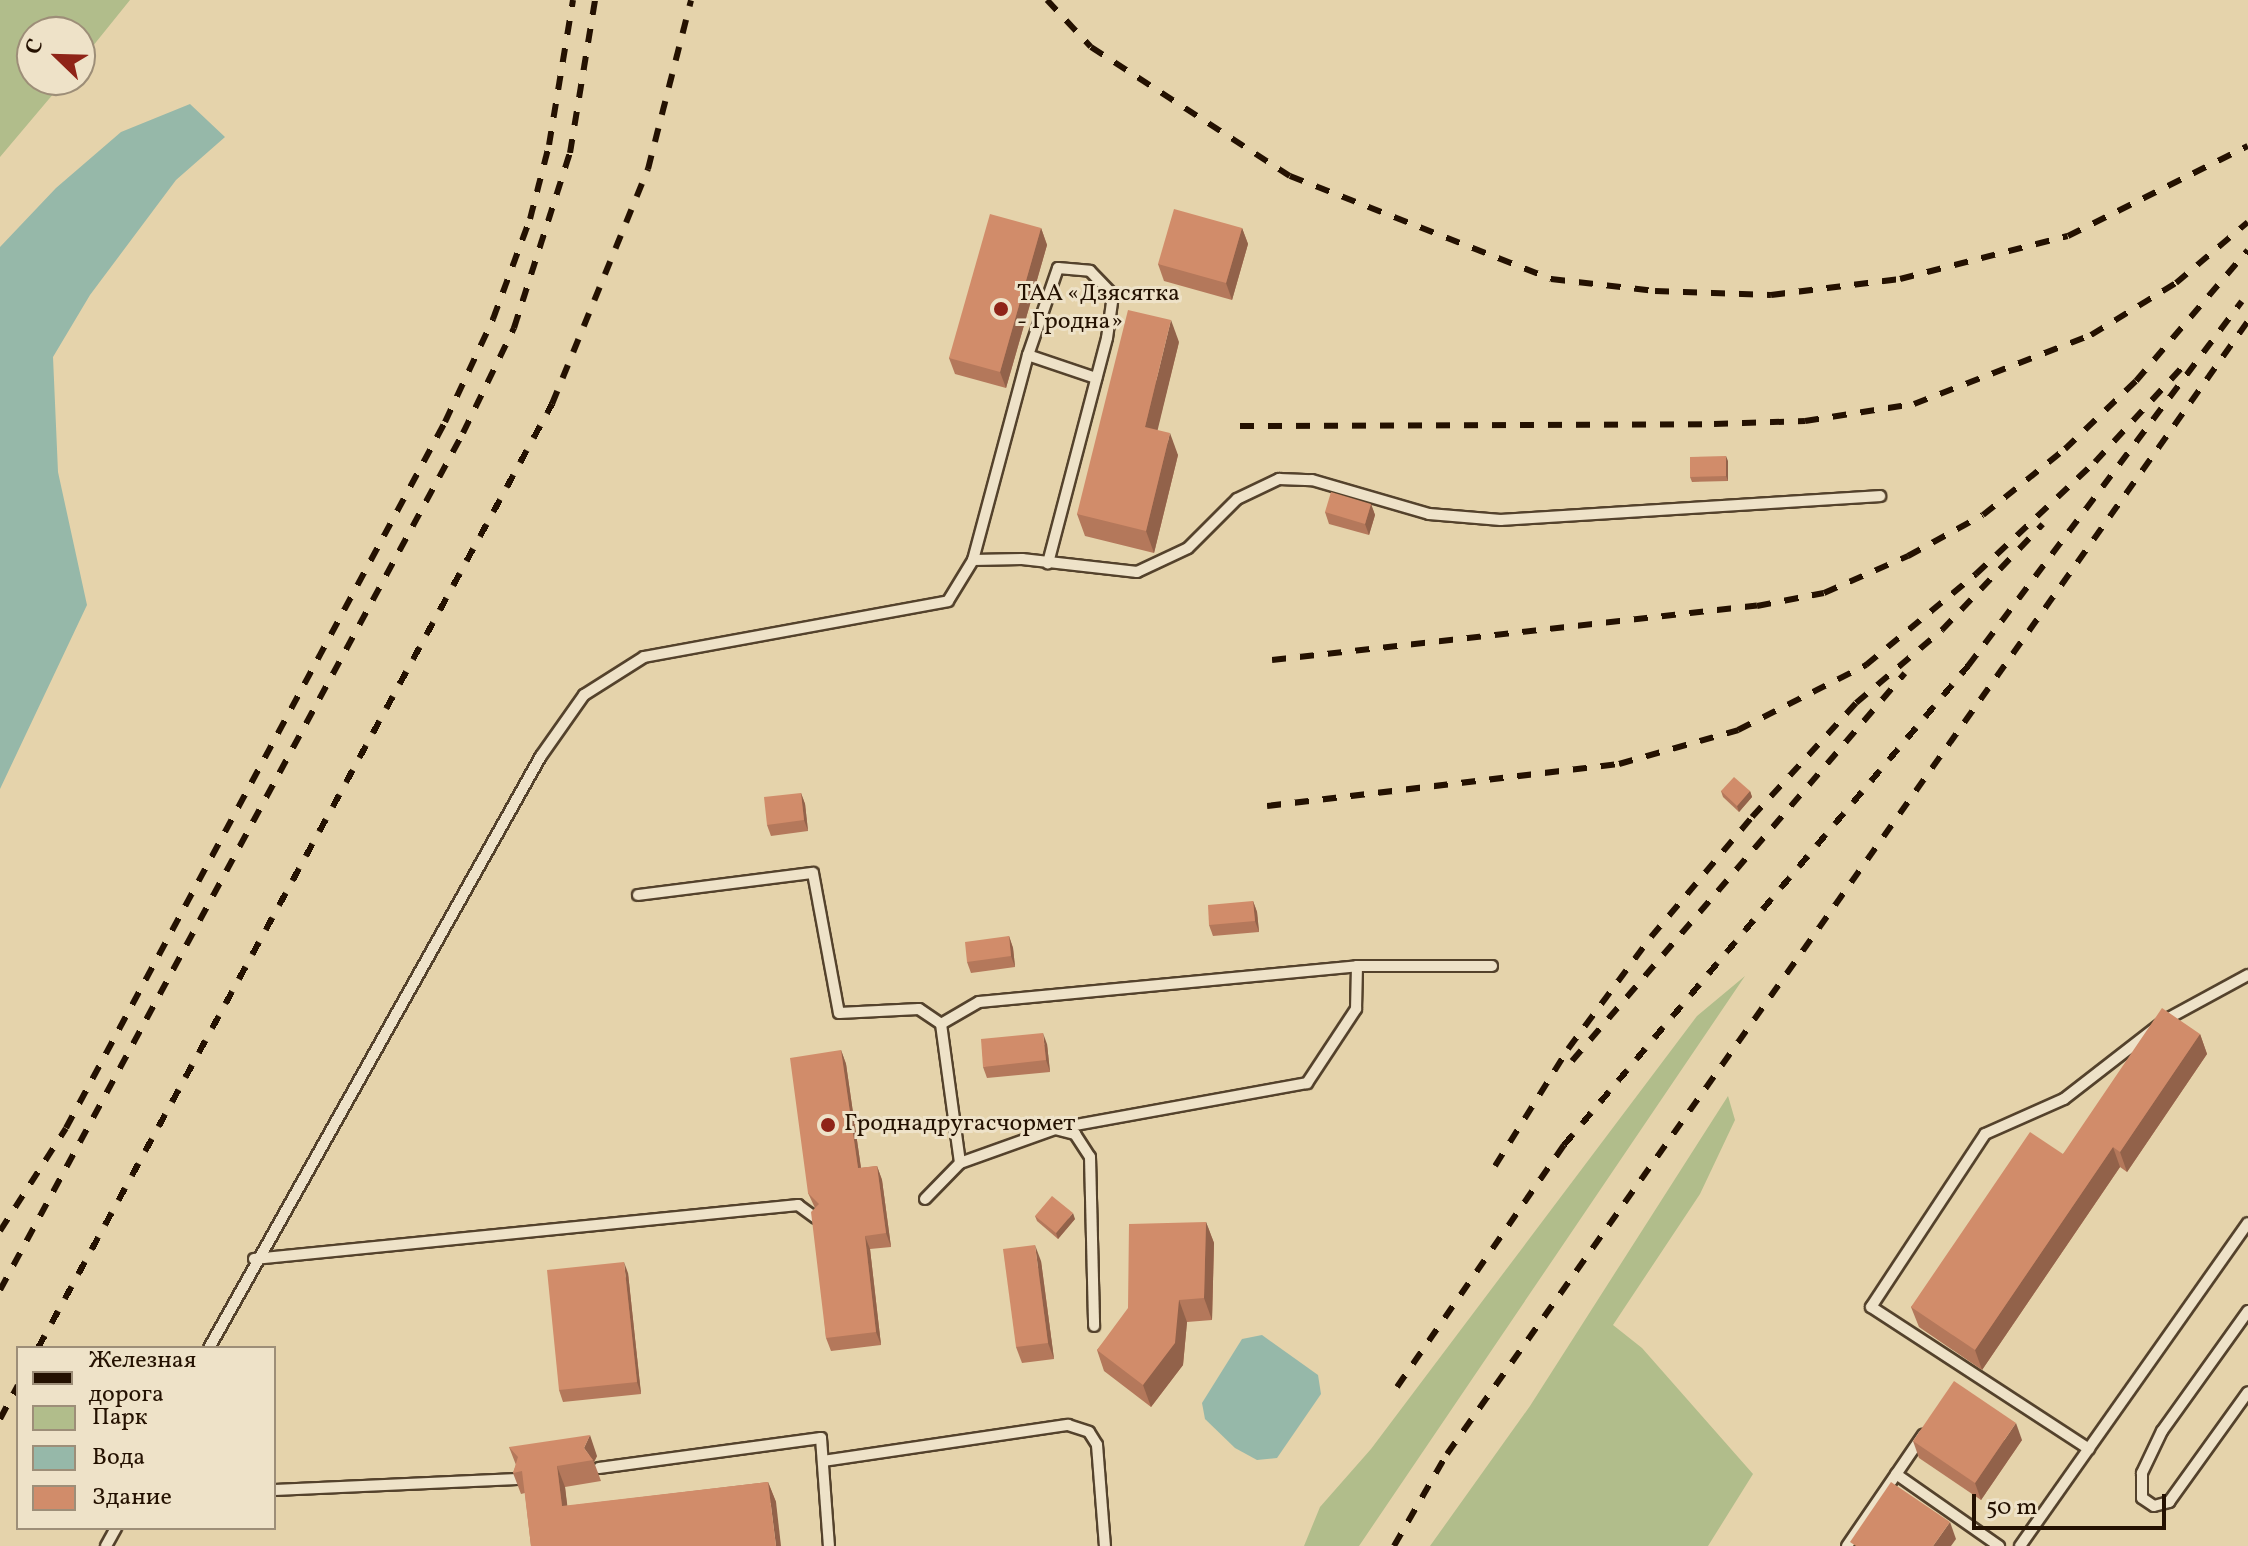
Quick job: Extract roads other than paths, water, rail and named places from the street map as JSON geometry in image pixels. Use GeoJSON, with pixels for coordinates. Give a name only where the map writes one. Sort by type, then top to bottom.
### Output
{"type":"FeatureCollection","features":[{"type":"Feature","properties":{"kind":"lane"},"geometry":{"type":"LineString","coordinates":[[210,1346],[254,1259],[541,756],[584,695],[644,657],[948,601],[973,560],[1028,355],[1058,268],[1090,271],[1113,295],[1096,378],[1048,563]]}},
{"type":"Feature","properties":{"kind":"lane"},"geometry":{"type":"LineString","coordinates":[[1028,355],[1096,378]]}},
{"type":"Feature","properties":{"kind":"lane"},"geometry":{"type":"LineString","coordinates":[[973,560],[1048,563],[1137,572],[1188,548],[1237,499],[1279,479],[1312,480],[1429,514],[1501,520],[1880,496]]}},
{"type":"Feature","properties":{"kind":"lane"},"geometry":{"type":"LineString","coordinates":[[638,895],[813,873],[839,1013],[919,1009],[941,1024],[960,1163]]}},
{"type":"Feature","properties":{"kind":"lane"},"geometry":{"type":"LineString","coordinates":[[941,1024],[979,1002],[1357,966],[1492,966]]}},
{"type":"Feature","properties":{"kind":"lane"},"geometry":{"type":"LineString","coordinates":[[925,1199],[960,1163],[1055,1129],[1307,1083],[1356,1009],[1357,966]]}},
{"type":"Feature","properties":{"kind":"lane"},"geometry":{"type":"LineString","coordinates":[[2089,1449],[1871,1307],[1985,1134],[2064,1099],[2167,1019],[2248,975]]}},
{"type":"Feature","properties":{"kind":"lane"},"geometry":{"type":"LineString","coordinates":[[1055,1129],[1075,1134],[1090,1157],[1094,1326]]}},
{"type":"Feature","properties":{"kind":"lane"},"geometry":{"type":"LineString","coordinates":[[254,1259],[798,1205],[816,1218]]}},
{"type":"Feature","properties":{"kind":"lane"},"geometry":{"type":"LineString","coordinates":[[2020,1546],[2248,1223]]}},
{"type":"Feature","properties":{"kind":"lane"},"geometry":{"type":"LineString","coordinates":[[2248,1311],[2162,1431],[2142,1473],[2142,1498],[2154,1506],[2169,1502],[2248,1392]]}},
{"type":"Feature","properties":{"kind":"lane"},"geometry":{"type":"LineString","coordinates":[[1958,1382],[1967,1369]]}},
{"type":"Feature","properties":{"kind":"lane"},"geometry":{"type":"LineString","coordinates":[[1847,1546],[1932,1422]]}},
{"type":"Feature","properties":{"kind":"lane"},"geometry":{"type":"LineString","coordinates":[[823,1461],[1068,1425],[1089,1432],[1097,1445],[1105,1546]]}},
{"type":"Feature","properties":{"kind":"lane"},"geometry":{"type":"LineString","coordinates":[[599,1468],[821,1438],[829,1546]]}},
{"type":"Feature","properties":{"kind":"lane"},"geometry":{"type":"LineString","coordinates":[[1896,1474],[1999,1546]]}},
{"type":"Feature","properties":{"kind":"lane"},"geometry":{"type":"LineString","coordinates":[[276,1490],[518,1479]]}},
{"type":"Feature","properties":{"kind":"water"},"geometry":{"type":"Polygon","coordinates":[[[190,104],[225,137],[176,180],[90,295],[53,357],[58,472],[87,605],[0,789],[0,247],[56,188],[121,132],[190,104]]]}},
{"type":"Feature","properties":{"kind":"water"},"geometry":{"type":"Polygon","coordinates":[[[1262,1335],[1318,1375],[1321,1394],[1277,1458],[1257,1460],[1235,1448],[1205,1419],[1202,1403],[1242,1339],[1262,1335]]]}},
{"type":"Feature","properties":{"kind":"railway"},"geometry":{"type":"LineString","coordinates":[[0,1231],[66,1128],[445,422],[493,319],[530,219],[549,145],[573,0]]}},
{"type":"Feature","properties":{"kind":"railway"},"geometry":{"type":"LineString","coordinates":[[0,1290],[463,433],[514,328],[570,153],[595,0]]}},
{"type":"Feature","properties":{"kind":"railway"},"geometry":{"type":"LineString","coordinates":[[39,1346],[552,404],[648,169],[691,0]]}},
{"type":"Feature","properties":{"kind":"railway"},"geometry":{"type":"LineString","coordinates":[[1047,0],[1091,47],[1290,176],[1551,279],[1655,291],[1771,295],[1900,279],[2068,236],[2248,146]]}},
{"type":"Feature","properties":{"kind":"railway"},"geometry":{"type":"LineString","coordinates":[[1240,426],[1714,424],[1805,421],[1914,404],[2091,335],[2176,283],[2248,222]]}},
{"type":"Feature","properties":{"kind":"railway"},"geometry":{"type":"LineString","coordinates":[[1272,660],[1757,606],[1824,593],[1908,556],[1983,515],[2065,449],[2136,381],[2248,250]]}},
{"type":"Feature","properties":{"kind":"railway"},"geometry":{"type":"LineString","coordinates":[[1397,1387],[1564,1145],[1968,666],[2242,301]]}},
{"type":"Feature","properties":{"kind":"railway"},"geometry":{"type":"LineString","coordinates":[[1394,1546],[1447,1454],[2248,321]]}},
{"type":"Feature","properties":{"kind":"railway"},"geometry":{"type":"LineString","coordinates":[[1267,806],[1619,764],[1738,730],[1866,665],[1976,574],[2095,462],[2187,362]]}},
{"type":"Feature","properties":{"kind":"railway"},"geometry":{"type":"LineString","coordinates":[[1495,1166],[1568,1049],[1651,937],[1752,817],[1856,703],[1942,630],[2043,524]]}},
{"type":"Feature","properties":{"kind":"railway"},"geometry":{"type":"LineString","coordinates":[[1572,1061],[1905,673]]}},
{"type":"Feature","properties":{"kind":"railway"},"geometry":{"type":"LineString","coordinates":[[0,1419],[16,1389]]}},
{"type":"Feature","properties":{"kind":"place","name":"ТАА «Дзясятка - Гродна»"},"geometry":{"type":"Point","coordinates":[1001,309]}},
{"type":"Feature","properties":{"kind":"place","name":"Гроднадругасчормет"},"geometry":{"type":"Point","coordinates":[828,1125]}}]}
